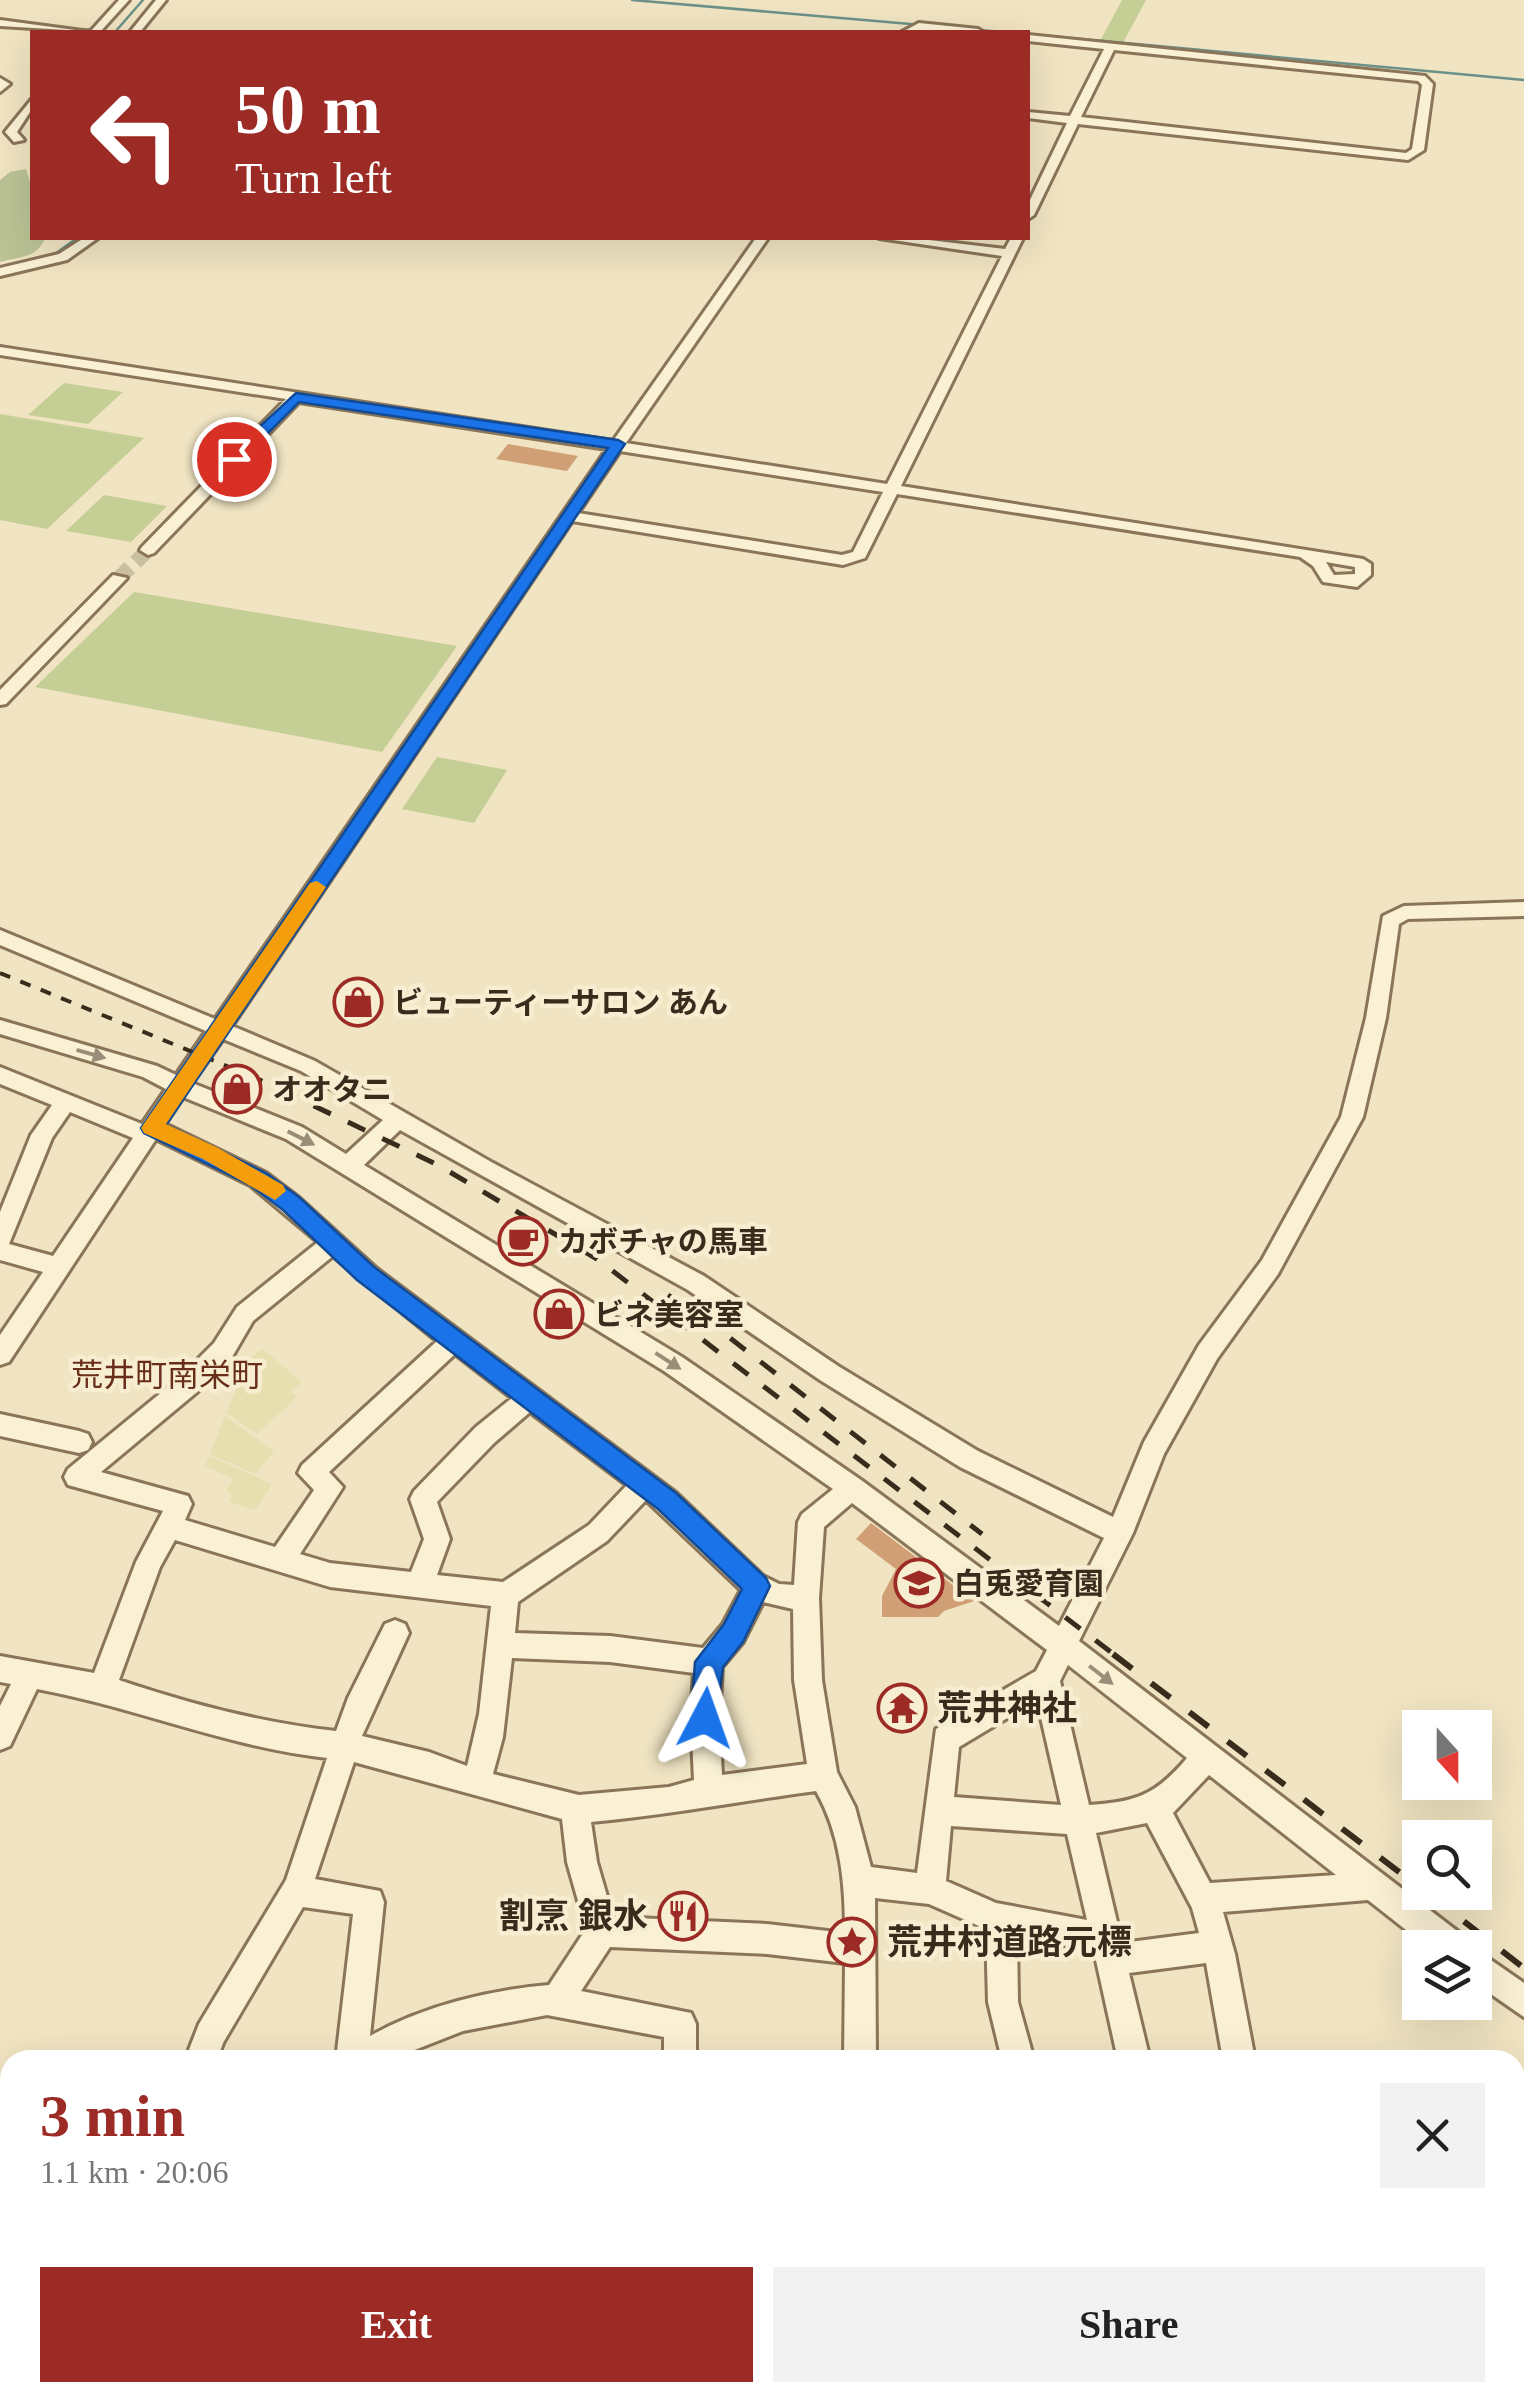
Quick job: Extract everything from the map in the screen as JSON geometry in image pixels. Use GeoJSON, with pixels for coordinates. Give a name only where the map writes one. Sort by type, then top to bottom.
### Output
{"type":"FeatureCollection","features":[{"type":"Feature","properties":{"kind":"street"},"geometry":{"type":"LineString","coordinates":[[97,30],[124,0]]}},
{"type":"Feature","properties":{"kind":"street"},"geometry":{"type":"LineString","coordinates":[[136,30],[162,0]]}},
{"type":"Feature","properties":{"kind":"street"},"geometry":{"type":"LineString","coordinates":[[0,23],[66,30]]}},
{"type":"Feature","properties":{"kind":"street"},"geometry":{"type":"LineString","coordinates":[[10,35],[20,25]]}},
{"type":"Feature","properties":{"kind":"street"},"geometry":{"type":"LineString","coordinates":[[910,30],[919,26],[958,30]]}},
{"type":"Feature","properties":{"kind":"street"},"geometry":{"type":"LineString","coordinates":[[1030,38],[1422,78],[1428,84],[1418,150],[1408,157],[1030,115]]}},
{"type":"Feature","properties":{"kind":"street"},"geometry":{"type":"LineString","coordinates":[[1030,211],[1110,46]]}},
{"type":"Feature","properties":{"kind":"street"},"geometry":{"type":"LineString","coordinates":[[0,81],[5,84],[0,89]]}},
{"type":"Feature","properties":{"kind":"street"},"geometry":{"type":"LineString","coordinates":[[18,140],[11,132],[16,115],[30,104]]}},
{"type":"Feature","properties":{"kind":"street"},"geometry":{"type":"LineString","coordinates":[[0,272],[64,257],[89,240]]}},
{"type":"Feature","properties":{"kind":"street"},"geometry":{"type":"LineString","coordinates":[[0,1355],[180,1085],[761,240]]}},
{"type":"Feature","properties":{"kind":"street"},"geometry":{"type":"LineString","coordinates":[[902,240],[1009,253]]}},
{"type":"Feature","properties":{"kind":"street"},"geometry":{"type":"LineString","coordinates":[[570,516],[843,560],[859,555],[1016,240]]}},
{"type":"Feature","properties":{"kind":"street"},"geometry":{"type":"LineString","coordinates":[[0,351],[1305,553],[1319,563],[1329,579],[1343,583],[1357,582],[1363,575],[1363,564]]}},
{"type":"Feature","properties":{"kind":"street"},"geometry":{"type":"LineString","coordinates":[[148,550],[296,397]]}},
{"type":"Feature","properties":{"kind":"street"},"geometry":{"type":"LineString","coordinates":[[0,700],[119,578]]}},
{"type":"Feature","properties":{"kind":"street"},"geometry":{"type":"LineString","coordinates":[[930,1889],[946,1739],[1046,1680],[1120,1533],[1153,1450],[1208,1352],[1270,1267],[1352,1117],[1371,1044],[1388,954],[1390,920],[1404,913],[1524,909]]}},
{"type":"Feature","properties":{"kind":"street"},"geometry":{"type":"LineString","coordinates":[[0,937],[308,1066],[397,1120],[696,1283],[829,1373],[969,1459],[1120,1533]]}},
{"type":"Feature","properties":{"kind":"street"},"geometry":{"type":"LineString","coordinates":[[0,1027],[150,1072],[294,1133],[673,1364],[852,1488],[1064,1646],[1431,1930]]}},
{"type":"Feature","properties":{"kind":"street"},"geometry":{"type":"LineString","coordinates":[[0,1075],[149,1131],[258,1179],[332,1244],[645,1484],[757,1586],[777,1596],[806,1598]]}},
{"type":"Feature","properties":{"kind":"street"},"geometry":{"type":"LineString","coordinates":[[0,1240],[42,1135],[67,1101]]}},
{"type":"Feature","properties":{"kind":"street"},"geometry":{"type":"LineString","coordinates":[[350,1164],[397,1120]]}},
{"type":"Feature","properties":{"kind":"street"},"geometry":{"type":"LineString","coordinates":[[102,1688],[149,1562],[180,1504],[77,1477],[233,1357],[245,1314],[332,1244]]}},
{"type":"Feature","properties":{"kind":"street"},"geometry":{"type":"LineString","coordinates":[[0,1252],[58,1267]]}},
{"type":"Feature","properties":{"kind":"street"},"geometry":{"type":"LineString","coordinates":[[280,1562],[330,1487],[310,1473],[454,1340]]}},
{"type":"Feature","properties":{"kind":"street"},"geometry":{"type":"LineString","coordinates":[[420,1584],[437,1539],[423,1499],[484,1435],[531,1396]]}},
{"type":"Feature","properties":{"kind":"street"},"geometry":{"type":"LineString","coordinates":[[0,1425],[78,1442]]}},
{"type":"Feature","properties":{"kind":"street"},"geometry":{"type":"LineString","coordinates":[[169,1527],[330,1575],[506,1595],[598,1533],[645,1484]]}},
{"type":"Feature","properties":{"kind":"street"},"geometry":{"type":"LineString","coordinates":[[852,1488],[811,1522],[806,1598],[808,1680],[823,1776],[841,1807],[860,1881],[860,2050]]}},
{"type":"Feature","properties":{"kind":"street"},"geometry":{"type":"LineString","coordinates":[[709,1791],[705,1718],[709,1662],[734,1633],[757,1586]]}},
{"type":"Feature","properties":{"kind":"street"},"geometry":{"type":"LineString","coordinates":[[476,1783],[492,1714],[506,1595]]}},
{"type":"Feature","properties":{"kind":"street"},"geometry":{"type":"LineString","coordinates":[[205,2050],[295,1891],[358,1707],[395,1633]]}},
{"type":"Feature","properties":{"kind":"street"},"geometry":{"type":"LineString","coordinates":[[498,1645],[610,1649],[709,1662]]}},
{"type":"Feature","properties":{"kind":"street"},"geometry":{"type":"LineString","coordinates":[[0,1670],[102,1688],[176,1713],[280,1739],[346,1746],[575,1808],[669,1801],[709,1791],[823,1776]]}},
{"type":"Feature","properties":{"kind":"street"},"geometry":{"type":"LineString","coordinates":[[0,1736],[30,1675]]}},
{"type":"Feature","properties":{"kind":"street"},"geometry":{"type":"LineString","coordinates":[[1046,1680],[1131,2050]]}},
{"type":"Feature","properties":{"kind":"street"},"geometry":{"type":"LineString","coordinates":[[937,1810],[1080,1820],[1161,1805],[1206,1756]]}},
{"type":"Feature","properties":{"kind":"street"},"geometry":{"type":"LineString","coordinates":[[1154,1806],[1203,1898],[1218,1946],[1237,2050]]}},
{"type":"Feature","properties":{"kind":"street"},"geometry":{"type":"LineString","coordinates":[[556,2002],[602,1932],[582,1862],[575,1808]]}},
{"type":"Feature","properties":{"kind":"street"},"geometry":{"type":"LineString","coordinates":[[860,1881],[930,1889],[1001,1919],[1106,1949],[1218,1946]]}},
{"type":"Feature","properties":{"kind":"street"},"geometry":{"type":"LineString","coordinates":[[1203,1898],[1362,1888],[1370,1882]]}},
{"type":"Feature","properties":{"kind":"street"},"geometry":{"type":"LineString","coordinates":[[295,1891],[369,1902],[356,2050]]}},
{"type":"Feature","properties":{"kind":"street"},"geometry":{"type":"LineString","coordinates":[[1001,1919],[1003,2002],[1015,2050]]}},
{"type":"Feature","properties":{"kind":"street"},"geometry":{"type":"LineString","coordinates":[[602,1932],[766,1939],[860,1950]]}},
{"type":"Feature","properties":{"kind":"street"},"geometry":{"type":"LineString","coordinates":[[1492,1977],[1524,2002]]}},
{"type":"Feature","properties":{"kind":"street"},"geometry":{"type":"LineString","coordinates":[[374,2050],[463,2015],[556,2002],[680,2024],[680,2050]]}},
{"type":"Feature","properties":{"kind":"shaded area"},"geometry":{"type":"Polygon","coordinates":[[[262,1349],[302,1382],[291,1391],[297,1397],[257,1434],[227,1413],[246,1362],[262,1349]]]}},
{"type":"Feature","properties":{"kind":"shaded area"},"geometry":{"type":"Polygon","coordinates":[[[225,1416],[274,1451],[256,1474],[210,1454],[225,1416]]]}},
{"type":"Feature","properties":{"kind":"shaded area"},"geometry":{"type":"Polygon","coordinates":[[[209,1456],[272,1484],[255,1510],[229,1502],[233,1495],[226,1490],[234,1479],[205,1466],[209,1456]]]}},
{"type":"Feature","properties":{"kind":"green space"},"geometry":{"type":"Polygon","coordinates":[[[1122,0],[1146,0],[1123,43],[1100,41],[1122,0]]]}},
{"type":"Feature","properties":{"kind":"green space"},"geometry":{"type":"Polygon","coordinates":[[[26,169],[30,182],[30,240],[44,240],[33,253],[0,262],[0,180],[10,172],[26,169]]]}},
{"type":"Feature","properties":{"kind":"green space"},"geometry":{"type":"Polygon","coordinates":[[[64,383],[123,392],[88,424],[28,415],[64,383]]]}},
{"type":"Feature","properties":{"kind":"green space"},"geometry":{"type":"Polygon","coordinates":[[[0,414],[144,438],[47,529],[0,520],[0,414]]]}},
{"type":"Feature","properties":{"kind":"green space"},"geometry":{"type":"Polygon","coordinates":[[[104,495],[167,506],[131,542],[66,531],[104,495]]]}},
{"type":"Feature","properties":{"kind":"green space"},"geometry":{"type":"Polygon","coordinates":[[[134,592],[457,646],[382,752],[35,687],[134,592]]]}},
{"type":"Feature","properties":{"kind":"green space"},"geometry":{"type":"Polygon","coordinates":[[[437,757],[507,770],[474,823],[402,809],[437,757]]]}},
{"type":"Feature","properties":{"kind":"building"},"geometry":{"type":"Polygon","coordinates":[[[508,444],[578,456],[567,471],[496,459],[508,444]]]}},
{"type":"Feature","properties":{"kind":"building","name":"白兎愛育園"},"geometry":{"type":"Polygon","coordinates":[[[871,1523],[974,1601],[944,1611],[938,1617],[882,1617],[882,1596],[896,1569],[856,1539],[871,1523]]]}},
{"type":"Feature","properties":{"kind":"waterway"},"geometry":{"type":"LineString","coordinates":[[117,30],[143,0]]}},
{"type":"Feature","properties":{"kind":"waterway"},"geometry":{"type":"LineString","coordinates":[[632,0],[922,25]]}},
{"type":"Feature","properties":{"kind":"waterway"},"geometry":{"type":"LineString","coordinates":[[1030,34],[1524,80]]}},
{"type":"Feature","properties":{"kind":"waterway"},"geometry":{"type":"LineString","coordinates":[[0,267],[52,256],[74,240]]}},
{"type":"Feature","properties":{"kind":"tunnel"},"geometry":{"type":"LineString","coordinates":[[119,578],[148,550]]}},
{"type":"Feature","properties":{"kind":"railway"},"geometry":{"type":"LineString","coordinates":[[0,973],[251,1076]]}},
{"type":"Feature","properties":{"kind":"railway"},"geometry":{"type":"LineString","coordinates":[[245,1073],[438,1165],[597,1259],[1116,1656]]}},
{"type":"Feature","properties":{"kind":"railway"},"geometry":{"type":"LineString","coordinates":[[668,1295],[712,1324],[982,1534]]}},
{"type":"Feature","properties":{"kind":"railway"},"geometry":{"type":"LineString","coordinates":[[1113,1654],[1402,1874]]}},
{"type":"Feature","properties":{"kind":"railway"},"geometry":{"type":"LineString","coordinates":[[1449,1910],[1524,1968]]}},
{"type":"Feature","properties":{"kind":"slow traffic"},"geometry":{"type":"LineString","coordinates":[[275,1191],[210,1154],[152,1128],[317,887]]}},
{"type":"Feature","properties":{"kind":"place","name":"ビューティーサロン あん"},"geometry":{"type":"Point","coordinates":[358,1002]}},
{"type":"Feature","properties":{"kind":"place","name":"オオタニ"},"geometry":{"type":"Point","coordinates":[237,1089]}},
{"type":"Feature","properties":{"kind":"place","name":"カボチャの馬車"},"geometry":{"type":"Point","coordinates":[523,1241]}},
{"type":"Feature","properties":{"kind":"place","name":"ビネ美容室"},"geometry":{"type":"Point","coordinates":[559,1314]}},
{"type":"Feature","properties":{"kind":"place","name":"白兎愛育園"},"geometry":{"type":"Point","coordinates":[919,1583]}},
{"type":"Feature","properties":{"kind":"place","name":"荒井神社"},"geometry":{"type":"Point","coordinates":[902,1708]}},
{"type":"Feature","properties":{"kind":"place","name":"割烹 銀水"},"geometry":{"type":"Point","coordinates":[683,1916]}},
{"type":"Feature","properties":{"kind":"place","name":"荒井村道路元標"},"geometry":{"type":"Point","coordinates":[852,1942]}},
{"type":"Feature","properties":{"kind":"district","name":"荒井町南栄町"},"geometry":{"type":"Point","coordinates":[167,1375]}},
{"type":"Feature","properties":{"kind":"route"},"geometry":{"type":"LineString","coordinates":[[234,459],[296,397],[618,444],[152,1128],[258,1179],[291,1204],[366,1274],[578,1430],[667,1501],[757,1586],[734,1633],[709,1662],[705,1718]]}}]}
